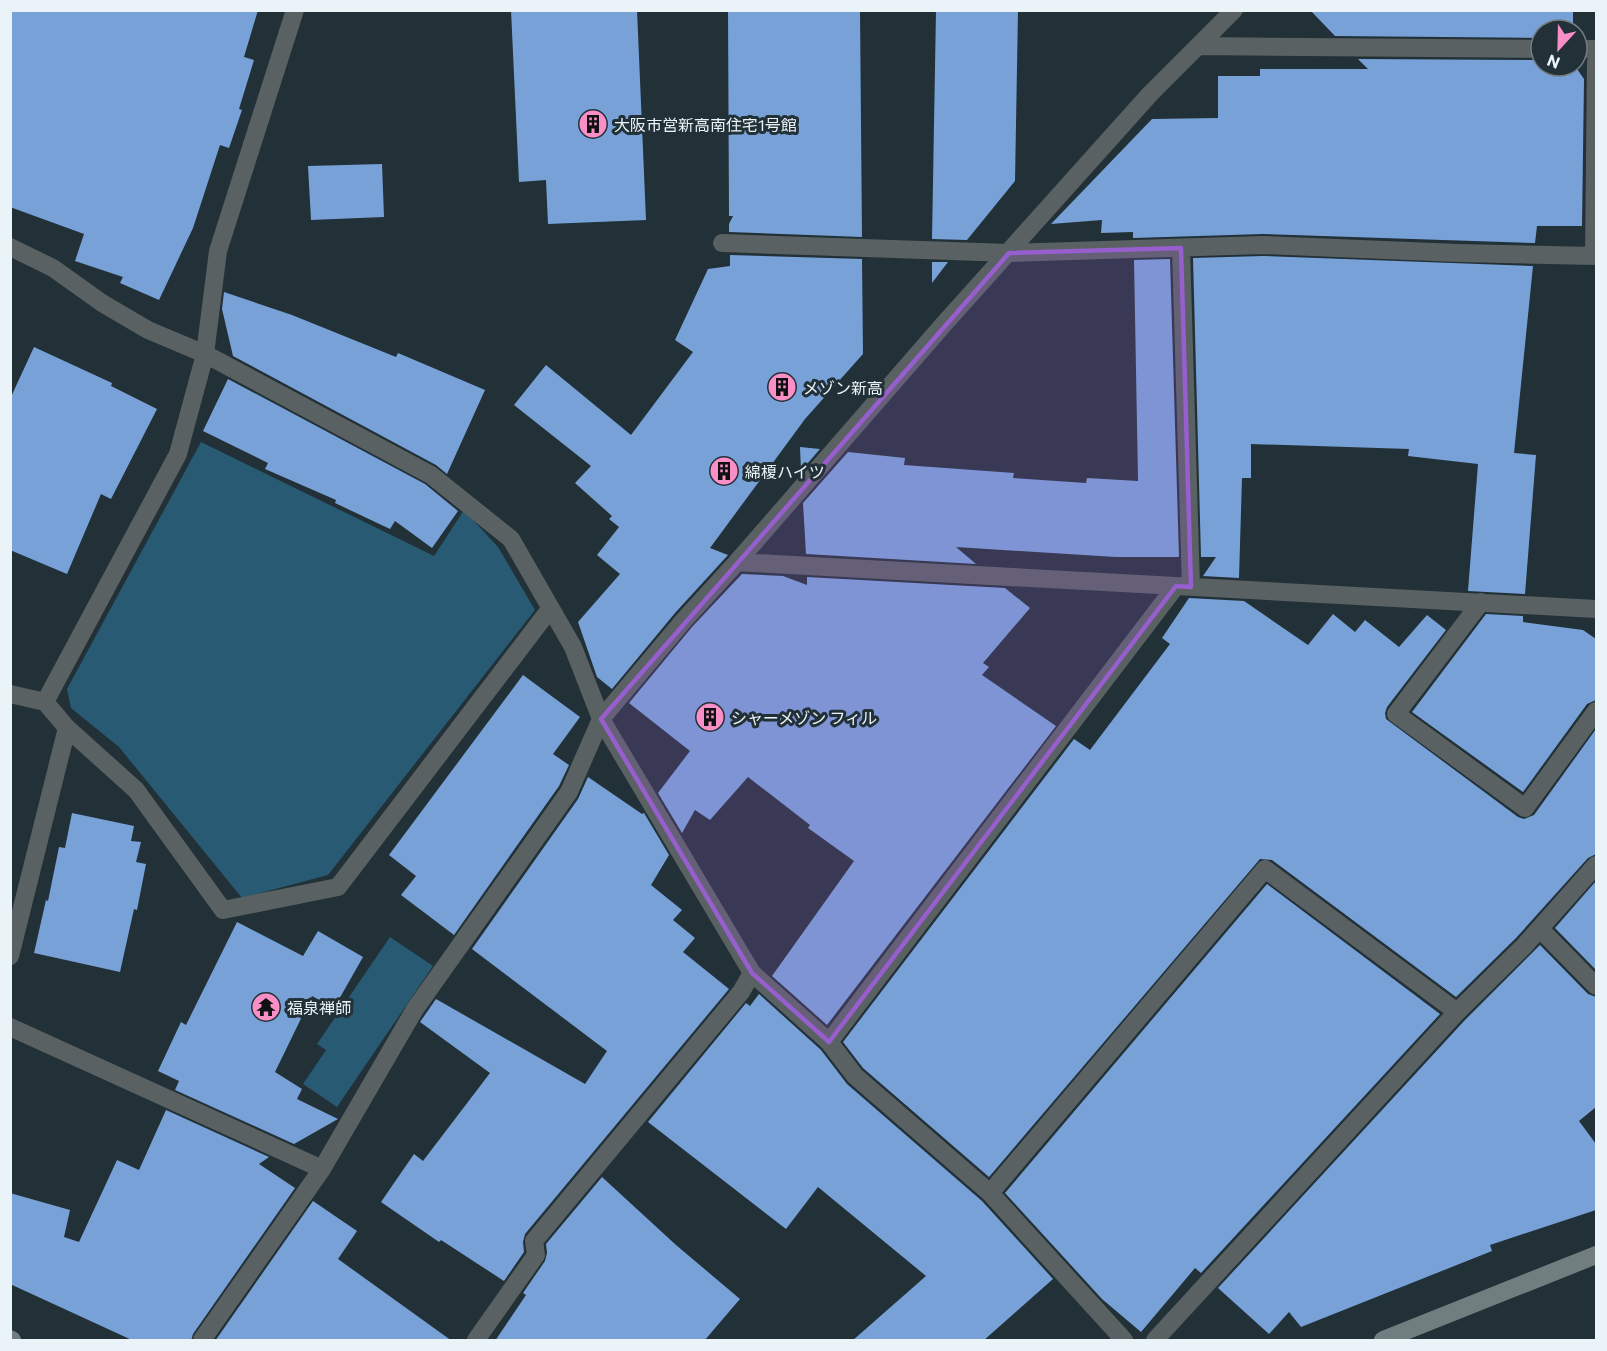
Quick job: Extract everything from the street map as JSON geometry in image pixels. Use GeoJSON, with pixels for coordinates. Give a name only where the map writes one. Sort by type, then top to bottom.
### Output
{"type":"FeatureCollection","features":[{"type":"Feature","properties":{"kind":"street"},"geometry":{"type":"LineString","coordinates":[[45,702],[178,454],[205,354],[218,251],[295,10]]}},
{"type":"Feature","properties":{"kind":"street"},"geometry":{"type":"LineString","coordinates":[[202,1341],[322,1169],[415,1009],[569,792],[601,718],[684,620],[1150,94],[1234,10]]}},
{"type":"Feature","properties":{"kind":"street"},"geometry":{"type":"LineString","coordinates":[[1198,46],[1529,48]]}},
{"type":"Feature","properties":{"kind":"street"},"geometry":{"type":"LineString","coordinates":[[722,243],[1009,253],[1263,245],[1458,254],[1595,256],[1596,61]]}},
{"type":"Feature","properties":{"kind":"street"},"geometry":{"type":"LineString","coordinates":[[10,247],[53,268],[102,303],[148,330],[205,354],[432,475],[511,539],[573,647],[601,718],[752,973],[829,1042],[855,1076],[990,1193],[1124,1341]]}},
{"type":"Feature","properties":{"kind":"street"},"geometry":{"type":"LineString","coordinates":[[829,1042],[1183,586],[1181,248]]}},
{"type":"Feature","properties":{"kind":"street"},"geometry":{"type":"LineString","coordinates":[[737,562],[1596,609]]}},
{"type":"Feature","properties":{"kind":"street"},"geometry":{"type":"LineString","coordinates":[[1481,602],[1396,714],[1525,808],[1596,711]]}},
{"type":"Feature","properties":{"kind":"street"},"geometry":{"type":"LineString","coordinates":[[10,694],[45,702],[67,728],[136,790],[223,910],[338,887],[550,609]]}},
{"type":"Feature","properties":{"kind":"street"},"geometry":{"type":"LineString","coordinates":[[10,956],[67,728]]}},
{"type":"Feature","properties":{"kind":"street"},"geometry":{"type":"LineString","coordinates":[[1155,1341],[1457,1012],[1540,929],[1596,866]]}},
{"type":"Feature","properties":{"kind":"street"},"geometry":{"type":"LineString","coordinates":[[990,1193],[1265,869],[1457,1012]]}},
{"type":"Feature","properties":{"kind":"street"},"geometry":{"type":"LineString","coordinates":[[1540,929],[1596,986]]}},
{"type":"Feature","properties":{"kind":"street"},"geometry":{"type":"LineString","coordinates":[[476,1341],[536,1255],[534,1241],[741,993],[752,973]]}},
{"type":"Feature","properties":{"kind":"street"},"geometry":{"type":"LineString","coordinates":[[10,1027],[322,1169]]}},
{"type":"Feature","properties":{"kind":"street"},"geometry":{"type":"LineString","coordinates":[[1383,1341],[1596,1255]]}},
{"type":"Feature","properties":{"kind":"highlighted area"},"geometry":{"type":"Polygon","coordinates":[[[1181,248],[1191,587],[1176,586],[829,1042],[752,973],[601,719],[1009,253],[1181,248]]]}},
{"type":"Feature","properties":{"kind":"shaded area"},"geometry":{"type":"Polygon","coordinates":[[[201,442],[434,556],[464,510],[498,547],[535,610],[328,875],[242,898],[119,747],[71,708],[67,689],[201,442]]]}},
{"type":"Feature","properties":{"kind":"shaded area"},"geometry":{"type":"Polygon","coordinates":[[[390,937],[433,966],[337,1107],[303,1084],[326,1050],[317,1044],[390,937]]]}},
{"type":"Feature","properties":{"kind":"building"},"geometry":{"type":"Polygon","coordinates":[[[10,10],[258,10],[244,57],[254,60],[239,109],[242,110],[229,148],[220,145],[193,228],[159,300],[120,283],[123,277],[75,261],[84,234],[10,207],[10,10]]]}},
{"type":"Feature","properties":{"kind":"building","name":"大阪市営新高南住宅1号館"},"geometry":{"type":"Polygon","coordinates":[[[511,10],[637,10],[646,220],[548,224],[546,180],[519,182],[511,10]]]}},
{"type":"Feature","properties":{"kind":"building"},"geometry":{"type":"Polygon","coordinates":[[[728,10],[860,10],[862,237],[729,232],[729,224],[733,216],[729,216],[728,10]]]}},
{"type":"Feature","properties":{"kind":"building"},"geometry":{"type":"Polygon","coordinates":[[[936,10],[1018,10],[1015,181],[967,240],[932,239],[936,10]]]}},
{"type":"Feature","properties":{"kind":"building"},"geometry":{"type":"Polygon","coordinates":[[[1310,10],[1573,10],[1573,18],[1529,18],[1529,38],[1335,36],[1310,10]]]}},
{"type":"Feature","properties":{"kind":"building"},"geometry":{"type":"Polygon","coordinates":[[[1358,59],[1529,60],[1529,78],[1583,78],[1582,226],[1537,226],[1535,243],[1263,234],[1133,238],[1133,232],[1101,233],[1102,220],[1051,224],[1152,119],[1218,118],[1218,76],[1260,76],[1260,69],[1368,69],[1358,59]]]}},
{"type":"Feature","properties":{"kind":"building"},"geometry":{"type":"Polygon","coordinates":[[[382,164],[384,217],[311,220],[308,166],[382,164]]]}},
{"type":"Feature","properties":{"kind":"building"},"geometry":{"type":"Polygon","coordinates":[[[730,255],[862,259],[863,354],[805,419],[710,548],[728,555],[675,613],[612,689],[597,677],[578,622],[620,574],[597,555],[619,527],[609,519],[612,516],[575,483],[591,466],[514,405],[546,365],[631,435],[693,352],[675,340],[708,269],[730,266],[730,255]]]}},
{"type":"Feature","properties":{"kind":"building"},"geometry":{"type":"Polygon","coordinates":[[[1263,256],[1533,266],[1514,453],[1536,455],[1525,594],[1468,591],[1478,464],[1408,456],[1409,449],[1251,444],[1251,478],[1242,478],[1239,578],[1203,576],[1216,557],[1201,557],[1193,258],[1263,256]]]}},
{"type":"Feature","properties":{"kind":"building"},"geometry":{"type":"Polygon","coordinates":[[[1170,259],[1179,557],[1116,557],[956,547],[976,564],[806,554],[803,503],[848,452],[905,458],[904,465],[1014,473],[1013,478],[1086,483],[1087,478],[1138,481],[1134,260],[1170,259]]]}},
{"type":"Feature","properties":{"kind":"building"},"geometry":{"type":"Polygon","coordinates":[[[932,262],[948,262],[932,283],[932,262]]]}},
{"type":"Feature","properties":{"kind":"building"},"geometry":{"type":"Polygon","coordinates":[[[224,292],[292,315],[396,357],[398,353],[485,390],[447,474],[436,465],[233,356],[222,309],[224,292]]]}},
{"type":"Feature","properties":{"kind":"building"},"geometry":{"type":"Polygon","coordinates":[[[34,347],[112,383],[111,386],[157,409],[111,499],[101,494],[67,574],[10,550],[10,399],[34,347]]]}},
{"type":"Feature","properties":{"kind":"building"},"geometry":{"type":"Polygon","coordinates":[[[228,379],[425,484],[458,511],[432,548],[395,521],[390,529],[335,503],[336,500],[265,469],[268,463],[203,431],[228,379]]]}},
{"type":"Feature","properties":{"kind":"building"},"geometry":{"type":"Polygon","coordinates":[[[800,447],[820,449],[801,471],[800,447]]]}},
{"type":"Feature","properties":{"kind":"building"},"geometry":{"type":"Polygon","coordinates":[[[742,574],[783,576],[807,585],[807,577],[1005,588],[1030,608],[983,663],[989,667],[982,675],[1056,726],[827,1025],[772,976],[854,861],[808,828],[810,825],[748,777],[710,820],[695,810],[682,833],[658,793],[690,751],[629,703],[692,627],[742,574]]]}},
{"type":"Feature","properties":{"kind":"building"},"geometry":{"type":"Polygon","coordinates":[[[1189,598],[1244,601],[1308,645],[1333,614],[1355,632],[1365,620],[1399,647],[1427,615],[1446,630],[1387,707],[1386,719],[1518,817],[1524,819],[1534,815],[1596,729],[1596,854],[1588,858],[1516,938],[1456,997],[1272,860],[1260,859],[989,1177],[863,1068],[843,1042],[1074,739],[1090,750],[1170,644],[1162,638],[1189,598]]]}},
{"type":"Feature","properties":{"kind":"building"},"geometry":{"type":"Polygon","coordinates":[[[1486,614],[1523,616],[1523,622],[1583,630],[1596,639],[1596,700],[1587,704],[1523,792],[1412,712],[1486,614]]]}},
{"type":"Feature","properties":{"kind":"building"},"geometry":{"type":"Polygon","coordinates":[[[523,675],[580,717],[553,754],[569,765],[559,786],[454,935],[401,895],[416,876],[389,855],[523,675]]]}},
{"type":"Feature","properties":{"kind":"building"},"geometry":{"type":"Polygon","coordinates":[[[588,777],[642,814],[644,813],[669,855],[651,885],[682,910],[673,920],[695,938],[683,952],[729,989],[525,1234],[524,1252],[504,1281],[441,1240],[439,1242],[381,1202],[414,1154],[423,1161],[490,1073],[420,1022],[436,999],[585,1084],[607,1051],[472,949],[578,799],[588,777]]]}},
{"type":"Feature","properties":{"kind":"building"},"geometry":{"type":"Polygon","coordinates":[[[72,813],[134,826],[131,841],[141,842],[136,862],[146,864],[137,910],[134,909],[120,972],[34,953],[59,847],[65,848],[72,813]]]}},
{"type":"Feature","properties":{"kind":"building"},"geometry":{"type":"Polygon","coordinates":[[[1596,881],[1596,970],[1555,928],[1596,881]]]}},
{"type":"Feature","properties":{"kind":"building"},"geometry":{"type":"Polygon","coordinates":[[[1267,884],[1440,1014],[1201,1273],[1195,1268],[1141,1332],[1102,1299],[1005,1193],[1267,884]]]}},
{"type":"Feature","properties":{"kind":"building"},"geometry":{"type":"Polygon","coordinates":[[[237,922],[303,956],[318,931],[363,957],[334,1008],[312,996],[275,1072],[302,1089],[297,1099],[338,1119],[294,1144],[175,1090],[179,1081],[158,1071],[181,1022],[186,1025],[237,922]]]}},
{"type":"Feature","properties":{"kind":"building"},"geometry":{"type":"Polygon","coordinates":[[[1540,945],[1588,994],[1596,997],[1596,1107],[1579,1121],[1596,1144],[1596,1210],[1490,1245],[1492,1251],[1301,1327],[1289,1312],[1269,1334],[1218,1288],[1465,1020],[1540,945]]]}},
{"type":"Feature","properties":{"kind":"building"},"geometry":{"type":"Polygon","coordinates":[[[759,994],[821,1050],[847,1084],[982,1201],[1053,1279],[983,1341],[852,1341],[926,1276],[818,1187],[786,1229],[648,1122],[746,1003],[750,1006],[759,994]]]}},
{"type":"Feature","properties":{"kind":"building"},"geometry":{"type":"Polygon","coordinates":[[[166,1110],[269,1157],[259,1164],[295,1188],[193,1334],[191,1341],[134,1341],[10,1284],[10,1193],[70,1210],[64,1237],[79,1242],[117,1160],[139,1170],[166,1110]]]}},
{"type":"Feature","properties":{"kind":"building"},"geometry":{"type":"Polygon","coordinates":[[[602,1177],[676,1245],[740,1299],[704,1341],[495,1341],[526,1295],[523,1293],[545,1261],[546,1244],[602,1177]]]}},
{"type":"Feature","properties":{"kind":"building"},"geometry":{"type":"Polygon","coordinates":[[[313,1201],[357,1231],[338,1259],[452,1341],[215,1341],[313,1201]]]}},
{"type":"Feature","properties":{"kind":"place","name":"大阪市営新高南住宅1号館"},"geometry":{"type":"Point","coordinates":[593,124]}},
{"type":"Feature","properties":{"kind":"place","name":"メゾン新高"},"geometry":{"type":"Point","coordinates":[782,387]}},
{"type":"Feature","properties":{"kind":"place","name":"綿榎ハイツ"},"geometry":{"type":"Point","coordinates":[724,471]}},
{"type":"Feature","properties":{"kind":"place","name":"シャーメゾン フィル"},"geometry":{"type":"Point","coordinates":[710,717]}},
{"type":"Feature","properties":{"kind":"place","name":"福泉禅師"},"geometry":{"type":"Point","coordinates":[266,1007]}}]}
